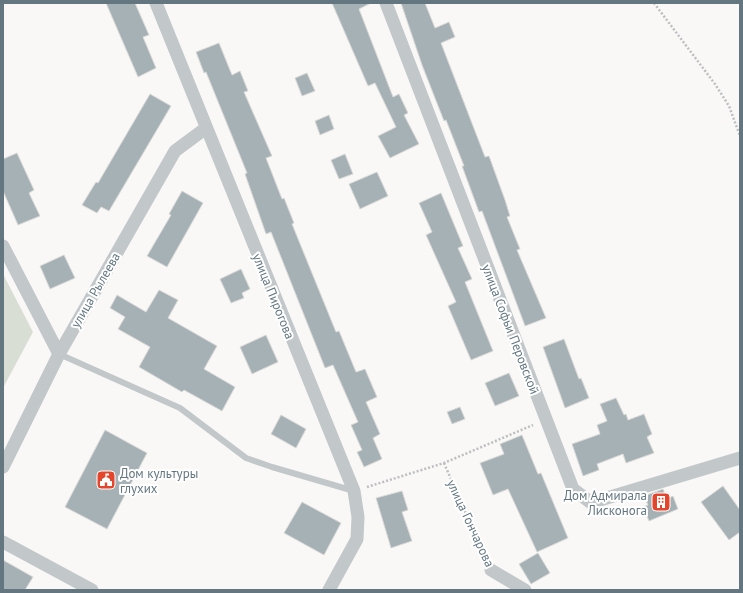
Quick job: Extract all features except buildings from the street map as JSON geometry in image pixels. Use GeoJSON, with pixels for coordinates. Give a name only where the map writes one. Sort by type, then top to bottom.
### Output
{"type":"FeatureCollection","features":[{"type":"Feature","properties":{"kind":"street","name":"улица Пирогова"},"geometry":{"type":"LineString","coordinates":[[156,3],[354,491],[358,516],[357,539],[329,590]]}},
{"type":"Feature","properties":{"kind":"street","name":"улица Софьи Перовской"},"geometry":{"type":"LineString","coordinates":[[386,3],[573,489],[590,502],[740,458]]}},
{"type":"Feature","properties":{"kind":"street","name":"улица Рылеева"},"geometry":{"type":"LineString","coordinates":[[3,467],[59,354],[174,151],[206,128]]}},
{"type":"Feature","properties":{"kind":"street"},"geometry":{"type":"LineString","coordinates":[[3,246],[59,354]]}},
{"type":"Feature","properties":{"kind":"street"},"geometry":{"type":"LineString","coordinates":[[3,542],[92,590]]}},
{"type":"Feature","properties":{"kind":"street","name":"улица Гончарова"},"geometry":{"type":"LineString","coordinates":[[491,570],[525,590]]}},
{"type":"Feature","properties":{"kind":"lane"},"geometry":{"type":"LineString","coordinates":[[59,354],[180,408],[246,458],[272,468],[354,491]]}},
{"type":"Feature","properties":{"kind":"path"},"geometry":{"type":"LineString","coordinates":[[654,3],[715,84],[729,106],[740,136]]}},
{"type":"Feature","properties":{"kind":"path"},"geometry":{"type":"LineString","coordinates":[[354,491],[444,463],[546,419]]}},
{"type":"Feature","properties":{"kind":"path","name":"улица Гончарова"},"geometry":{"type":"LineString","coordinates":[[444,463],[491,570]]}},
{"type":"Feature","properties":{"kind":"shaded area"},"geometry":{"type":"Polygon","coordinates":[[[3,274],[33,332],[3,388],[3,274]]]}},
{"type":"Feature","properties":{"kind":"place","name":"Дом культуры глухих"},"geometry":{"type":"Point","coordinates":[106,480]}},
{"type":"Feature","properties":{"kind":"place","name":"Дом Адмирала Лисконога"},"geometry":{"type":"Point","coordinates":[661,502]}}]}
